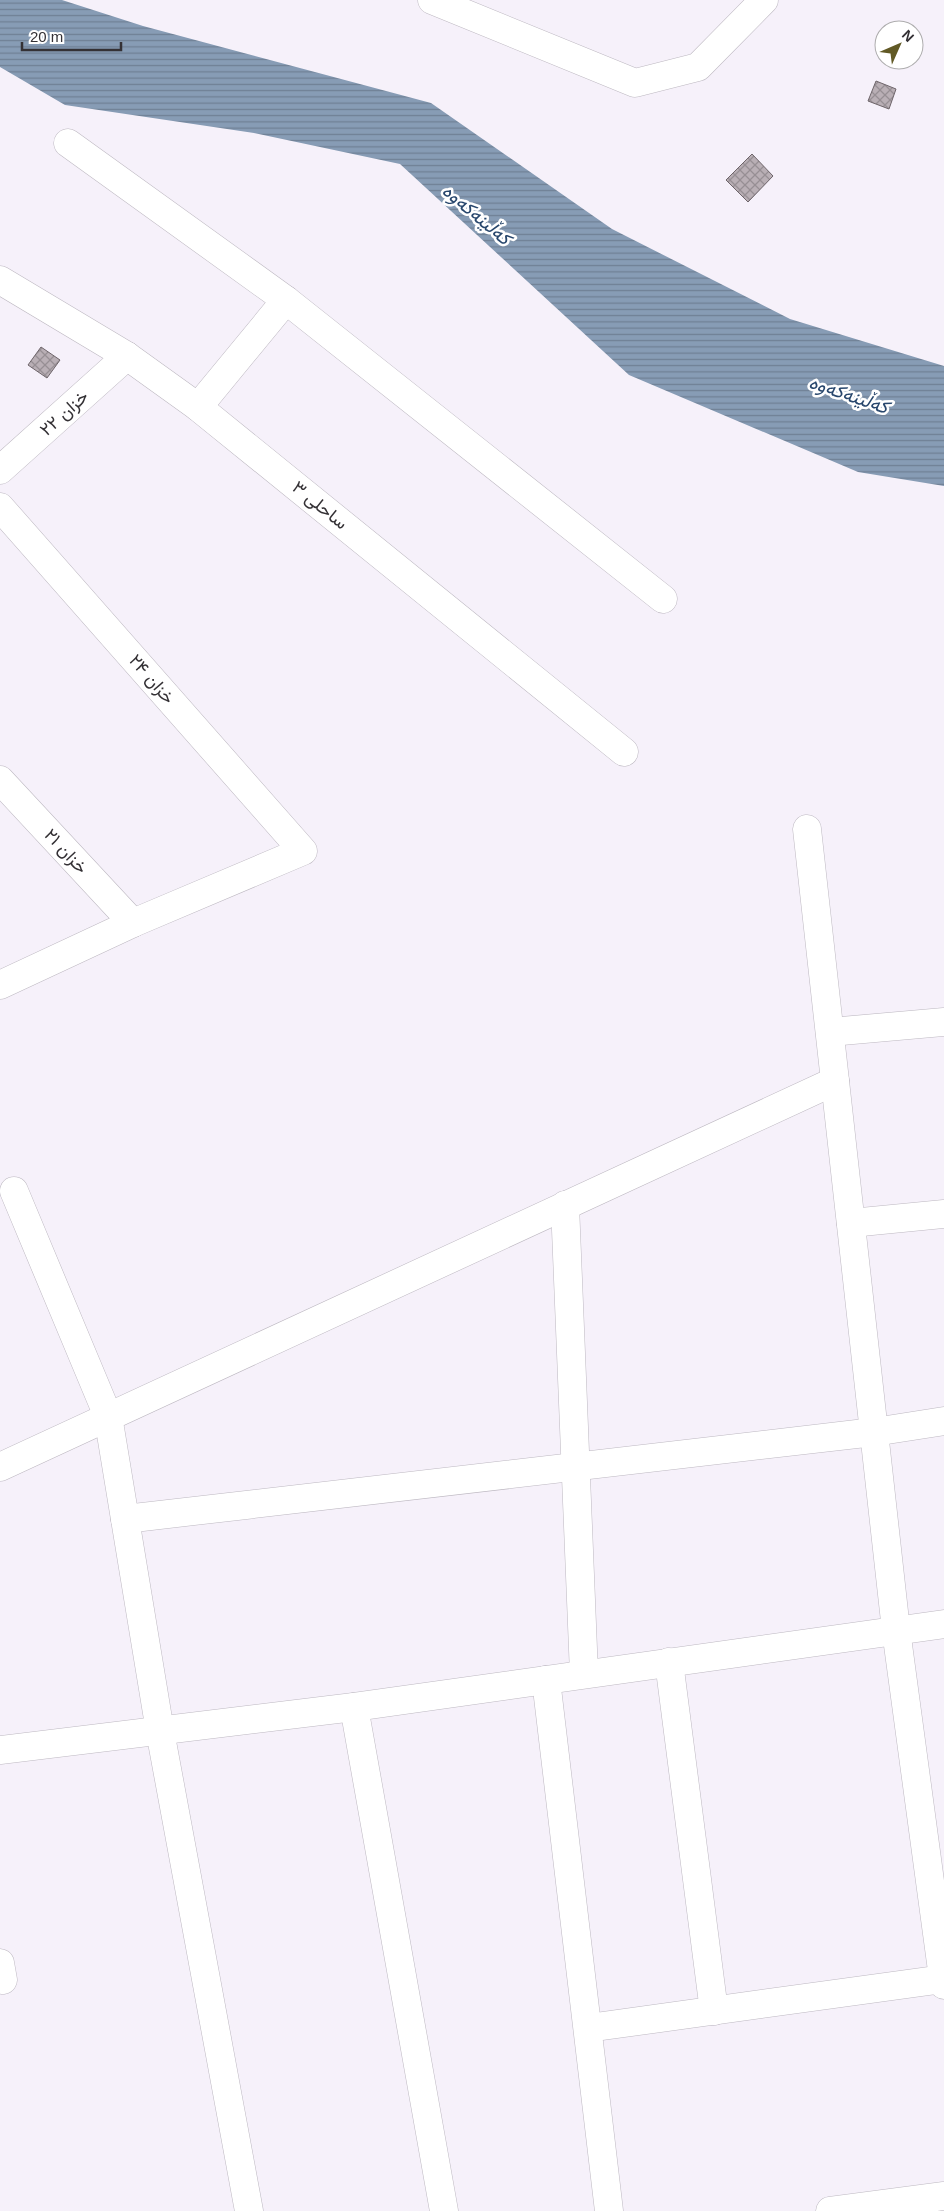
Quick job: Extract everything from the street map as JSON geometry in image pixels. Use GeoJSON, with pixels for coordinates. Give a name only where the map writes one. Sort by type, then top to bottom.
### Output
{"type":"FeatureCollection","features":[{"type":"Feature","properties":{"kind":"street"},"geometry":{"type":"LineString","coordinates":[[432,0],[634,83],[698,67],[764,0]]}},
{"type":"Feature","properties":{"kind":"street"},"geometry":{"type":"LineString","coordinates":[[68,143],[286,300],[663,599]]}},
{"type":"Feature","properties":{"kind":"street","name":"ساحلی ۳"},"geometry":{"type":"LineString","coordinates":[[0,280],[127,356],[198,407],[624,752]]}},
{"type":"Feature","properties":{"kind":"street"},"geometry":{"type":"LineString","coordinates":[[198,407],[286,300]]}},
{"type":"Feature","properties":{"kind":"street","name":"خزان ۲۲"},"geometry":{"type":"LineString","coordinates":[[0,470],[127,356]]}},
{"type":"Feature","properties":{"kind":"street","name":"خزان ۲۴"},"geometry":{"type":"LineString","coordinates":[[0,507],[303,851],[133,922]]}},
{"type":"Feature","properties":{"kind":"street","name":"خزان ۲۱"},"geometry":{"type":"LineString","coordinates":[[0,780],[133,922]]}},
{"type":"Feature","properties":{"kind":"street"},"geometry":{"type":"LineString","coordinates":[[588,2028],[944,1982],[934,1828],[896,1630],[807,828]]}},
{"type":"Feature","properties":{"kind":"street"},"geometry":{"type":"LineString","coordinates":[[0,985],[133,922]]}},
{"type":"Feature","properties":{"kind":"street"},"geometry":{"type":"LineString","coordinates":[[830,1032],[944,1022]]}},
{"type":"Feature","properties":{"kind":"street"},"geometry":{"type":"LineString","coordinates":[[0,1467],[835,1081]]}},
{"type":"Feature","properties":{"kind":"street"},"geometry":{"type":"LineString","coordinates":[[14,1191],[108,1416],[160,1731],[249,2211]]}},
{"type":"Feature","properties":{"kind":"street"},"geometry":{"type":"LineString","coordinates":[[565,1205],[574,1466],[584,1674]]}},
{"type":"Feature","properties":{"kind":"street"},"geometry":{"type":"LineString","coordinates":[[851,1223],[944,1214]]}},
{"type":"Feature","properties":{"kind":"street"},"geometry":{"type":"LineString","coordinates":[[125,1518],[874,1432],[944,1420]]}},
{"type":"Feature","properties":{"kind":"street"},"geometry":{"type":"LineString","coordinates":[[0,1750],[354,1707],[944,1624]]}},
{"type":"Feature","properties":{"kind":"street"},"geometry":{"type":"LineString","coordinates":[[669,1662],[714,2011]]}},
{"type":"Feature","properties":{"kind":"street"},"geometry":{"type":"LineString","coordinates":[[546,1680],[609,2211]]}},
{"type":"Feature","properties":{"kind":"street"},"geometry":{"type":"LineString","coordinates":[[354,1707],[444,2211]]}},
{"type":"Feature","properties":{"kind":"street"},"geometry":{"type":"LineString","coordinates":[[830,2211],[944,2196]]}},
{"type":"Feature","properties":{"kind":"water","name":"کەڵینەکەوە"},"geometry":{"type":"Polygon","coordinates":[[[0,0],[62,0],[143,26],[431,103],[612,229],[790,319],[944,366],[944,486],[858,472],[629,375],[400,164],[254,133],[65,105],[0,67],[0,0]]]}},
{"type":"Feature","properties":{"kind":"building"},"geometry":{"type":"Polygon","coordinates":[[[876,81],[896,89],[889,109],[868,101],[876,81]]]}},
{"type":"Feature","properties":{"kind":"building"},"geometry":{"type":"Polygon","coordinates":[[[752,154],[773,176],[748,202],[726,180],[752,154]]]}},
{"type":"Feature","properties":{"kind":"building"},"geometry":{"type":"Polygon","coordinates":[[[41,347],[60,360],[47,378],[28,365],[41,347]]]}}]}
